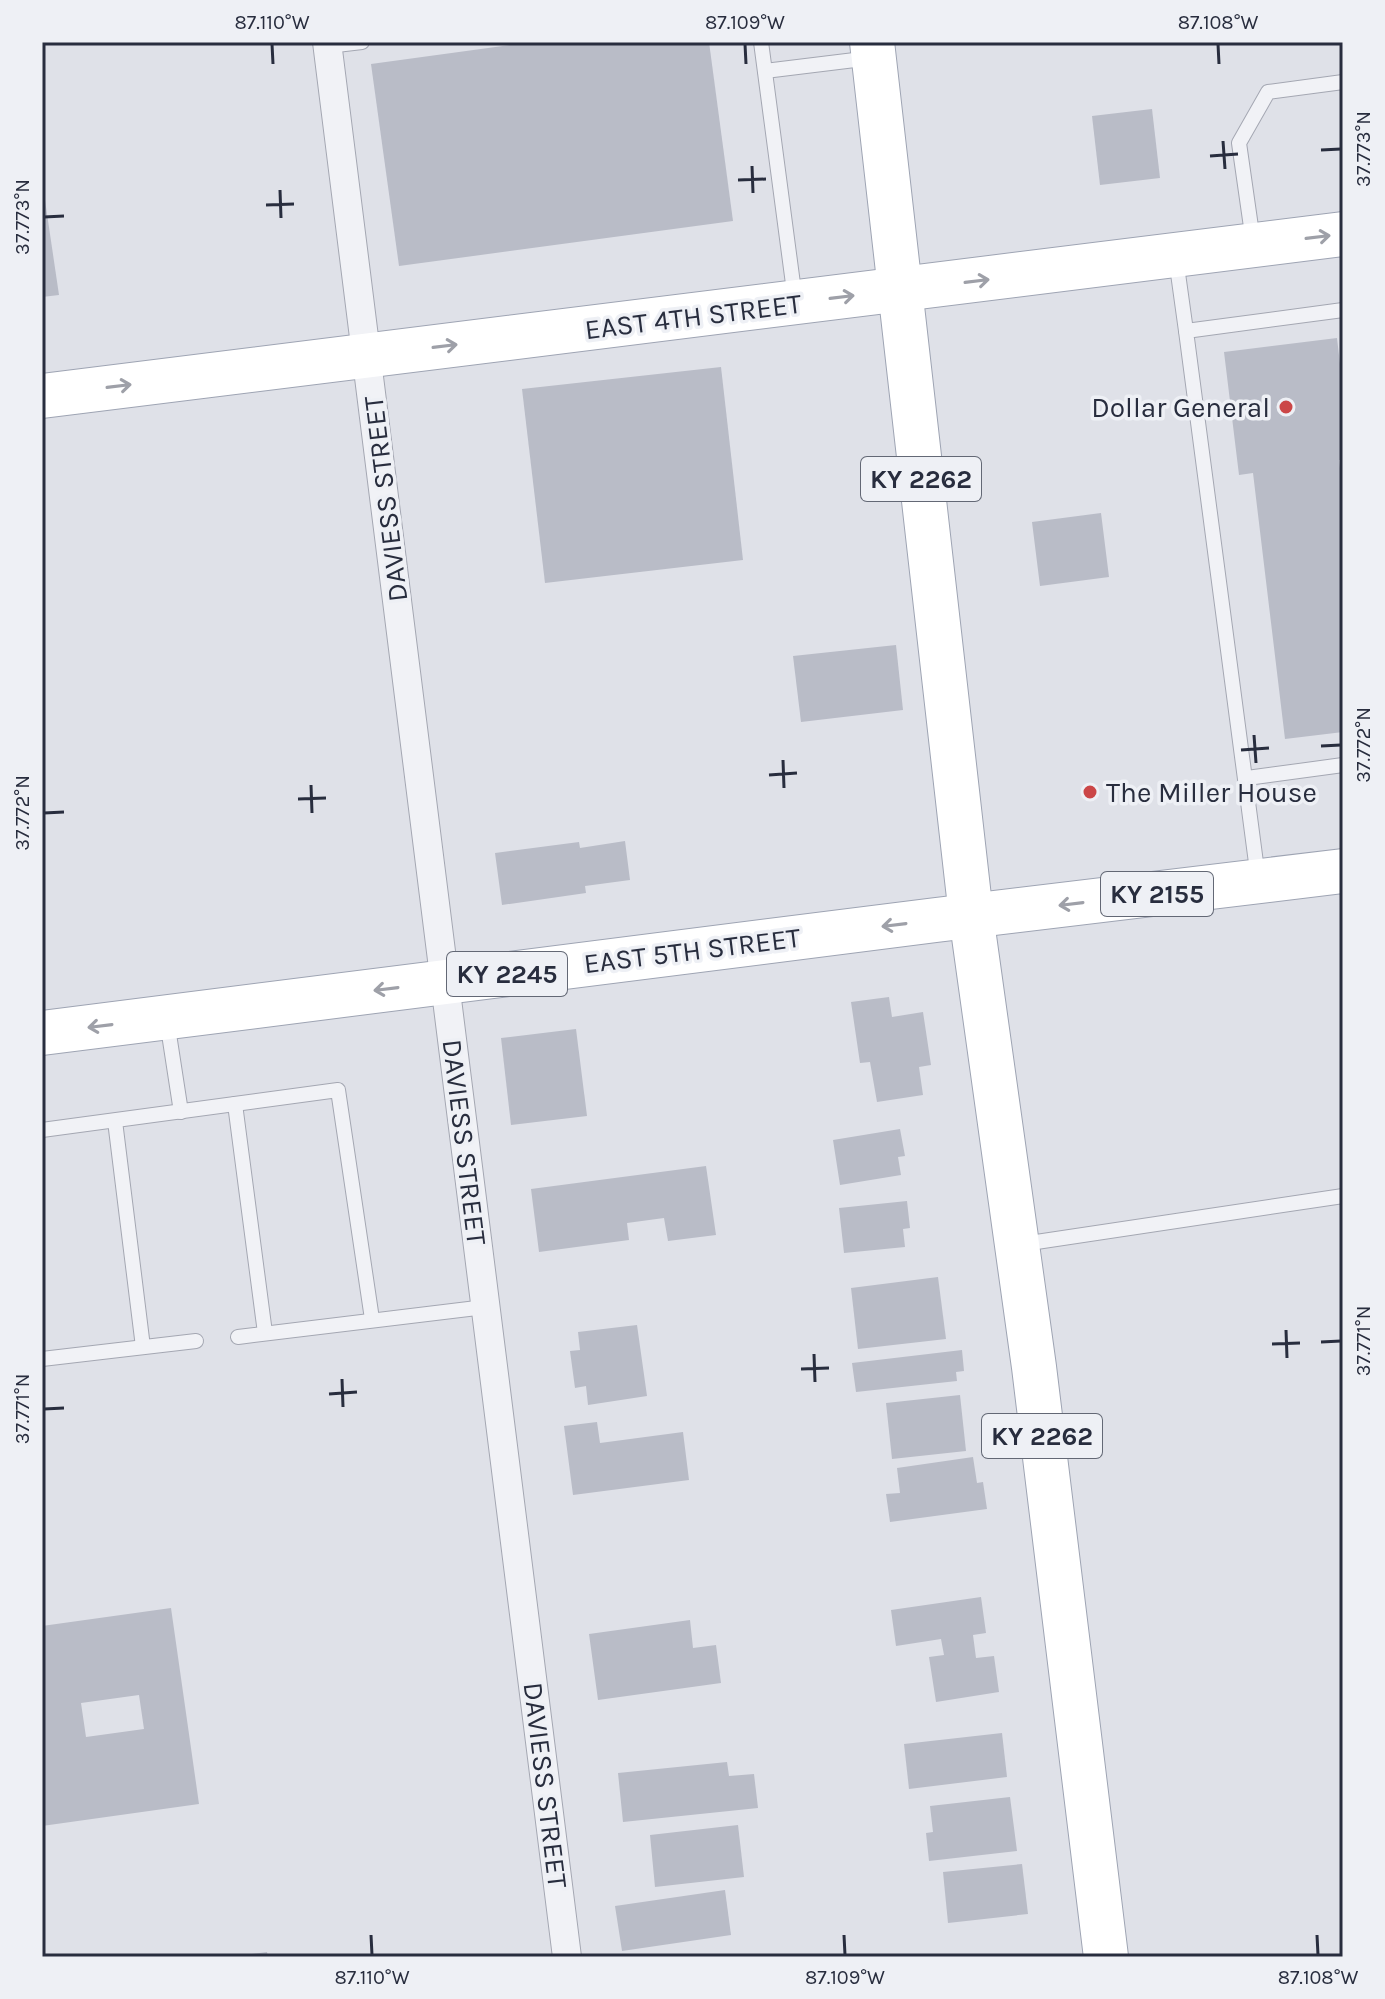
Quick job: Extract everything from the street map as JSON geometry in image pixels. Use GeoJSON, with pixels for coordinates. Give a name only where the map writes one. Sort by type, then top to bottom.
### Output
{"type":"FeatureCollection","features":[{"type":"Feature","properties":{"kind":"main road","name":"KY 2262"},"geometry":{"type":"LineString","coordinates":[[873,50],[971,915],[1017,1244],[1106,1957]]}},
{"type":"Feature","properties":{"kind":"main road","name":"EAST 4TH STREET"},"geometry":{"type":"LineString","coordinates":[[42,396],[1343,234]]}},
{"type":"Feature","properties":{"kind":"main road","name":"EAST 5TH STREET"},"geometry":{"type":"LineString","coordinates":[[42,1033],[1343,871]]}},
{"type":"Feature","properties":{"kind":"street","name":"DAVIESS STREET"},"geometry":{"type":"LineString","coordinates":[[328,44],[567,1957]]}},
{"type":"Feature","properties":{"kind":"lane"},"geometry":{"type":"LineString","coordinates":[[328,44],[362,42]]}},
{"type":"Feature","properties":{"kind":"lane"},"geometry":{"type":"LineString","coordinates":[[761,42],[795,303]]}},
{"type":"Feature","properties":{"kind":"lane"},"geometry":{"type":"LineString","coordinates":[[765,71],[873,50]]}},
{"type":"Feature","properties":{"kind":"lane"},"geometry":{"type":"LineString","coordinates":[[1253,246],[1239,143],[1268,92],[1343,82]]}},
{"type":"Feature","properties":{"kind":"lane"},"geometry":{"type":"LineString","coordinates":[[1176,255],[1247,778],[1258,883]]}},
{"type":"Feature","properties":{"kind":"lane"},"geometry":{"type":"LineString","coordinates":[[1186,331],[1343,310]]}},
{"type":"Feature","properties":{"kind":"lane"},"geometry":{"type":"LineString","coordinates":[[1247,778],[1343,765]]}},
{"type":"Feature","properties":{"kind":"lane"},"geometry":{"type":"LineString","coordinates":[[166,1017],[181,1112]]}},
{"type":"Feature","properties":{"kind":"lane"},"geometry":{"type":"LineString","coordinates":[[42,1130],[338,1090],[372,1319]]}},
{"type":"Feature","properties":{"kind":"lane"},"geometry":{"type":"LineString","coordinates":[[235,1104],[265,1333]]}},
{"type":"Feature","properties":{"kind":"lane"},"geometry":{"type":"LineString","coordinates":[[115,1121],[143,1347]]}},
{"type":"Feature","properties":{"kind":"lane"},"geometry":{"type":"LineString","coordinates":[[1017,1244],[1343,1196]]}},
{"type":"Feature","properties":{"kind":"lane"},"geometry":{"type":"LineString","coordinates":[[238,1337],[485,1307]]}},
{"type":"Feature","properties":{"kind":"lane"},"geometry":{"type":"LineString","coordinates":[[42,1342],[43,1359],[196,1341]]}},
{"type":"Feature","properties":{"kind":"building"},"geometry":{"type":"Polygon","coordinates":[[[532,42],[709,42],[733,221],[399,266],[371,64],[532,42]]]}},
{"type":"Feature","properties":{"kind":"building"},"geometry":{"type":"Polygon","coordinates":[[[1152,109],[1160,178],[1100,185],[1092,116],[1152,109]]]}},
{"type":"Feature","properties":{"kind":"building"},"geometry":{"type":"Polygon","coordinates":[[[42,180],[59,295],[42,297],[42,180]]]}},
{"type":"Feature","properties":{"kind":"building"},"geometry":{"type":"Polygon","coordinates":[[[1337,338],[1343,390],[1343,460],[1339,460],[1343,493],[1343,732],[1285,739],[1253,473],[1239,475],[1224,352],[1337,338]]]}},
{"type":"Feature","properties":{"kind":"building"},"geometry":{"type":"Polygon","coordinates":[[[721,367],[743,560],[545,583],[522,389],[721,367]]]}},
{"type":"Feature","properties":{"kind":"building"},"geometry":{"type":"Polygon","coordinates":[[[1101,513],[1109,577],[1040,586],[1032,522],[1101,513]]]}},
{"type":"Feature","properties":{"kind":"building"},"geometry":{"type":"Polygon","coordinates":[[[896,645],[903,710],[801,722],[793,656],[896,645]]]}},
{"type":"Feature","properties":{"kind":"building"},"geometry":{"type":"Polygon","coordinates":[[[625,841],[630,880],[585,886],[586,893],[502,905],[495,853],[579,842],[580,848],[625,841]]]}},
{"type":"Feature","properties":{"kind":"building"},"geometry":{"type":"Polygon","coordinates":[[[889,997],[892,1017],[923,1012],[931,1065],[919,1067],[923,1095],[877,1102],[870,1062],[860,1063],[851,1002],[889,997]]]}},
{"type":"Feature","properties":{"kind":"building"},"geometry":{"type":"Polygon","coordinates":[[[576,1029],[587,1116],[511,1125],[501,1038],[576,1029]]]}},
{"type":"Feature","properties":{"kind":"building"},"geometry":{"type":"Polygon","coordinates":[[[900,1129],[905,1156],[898,1157],[901,1175],[840,1185],[833,1140],[900,1129]]]}},
{"type":"Feature","properties":{"kind":"building"},"geometry":{"type":"Polygon","coordinates":[[[706,1166],[716,1235],[668,1241],[664,1218],[627,1223],[629,1240],[539,1252],[531,1189],[706,1166]]]}},
{"type":"Feature","properties":{"kind":"building"},"geometry":{"type":"Polygon","coordinates":[[[907,1201],[910,1228],[903,1229],[905,1247],[844,1253],[839,1208],[907,1201]]]}},
{"type":"Feature","properties":{"kind":"building"},"geometry":{"type":"Polygon","coordinates":[[[938,1277],[946,1339],[858,1349],[851,1288],[938,1277]]]}},
{"type":"Feature","properties":{"kind":"building"},"geometry":{"type":"Polygon","coordinates":[[[637,1325],[647,1396],[588,1405],[586,1386],[575,1388],[570,1351],[580,1350],[578,1332],[637,1325]]]}},
{"type":"Feature","properties":{"kind":"building"},"geometry":{"type":"Polygon","coordinates":[[[962,1350],[964,1371],[956,1372],[957,1381],[856,1392],[852,1363],[962,1350]]]}},
{"type":"Feature","properties":{"kind":"building"},"geometry":{"type":"Polygon","coordinates":[[[960,1395],[966,1451],[892,1459],[886,1403],[960,1395]]]}},
{"type":"Feature","properties":{"kind":"building"},"geometry":{"type":"Polygon","coordinates":[[[597,1422],[600,1443],[683,1432],[689,1480],[573,1495],[564,1426],[597,1422]]]}},
{"type":"Feature","properties":{"kind":"building"},"geometry":{"type":"Polygon","coordinates":[[[973,1457],[977,1483],[983,1482],[987,1509],[890,1522],[886,1494],[900,1493],[897,1468],[973,1457]]]}},
{"type":"Feature","properties":{"kind":"building"},"geometry":{"type":"Polygon","coordinates":[[[981,1597],[986,1633],[973,1635],[976,1658],[994,1656],[999,1692],[936,1702],[929,1657],[944,1655],[941,1639],[896,1646],[891,1610],[981,1597]]]}},
{"type":"Feature","properties":{"kind":"building"},"geometry":{"type":"Polygon","coordinates":[[[171,1608],[199,1804],[42,1826],[42,1626],[171,1608]],[[139,1695],[81,1703],[86,1737],[144,1729],[139,1695]]]}},
{"type":"Feature","properties":{"kind":"building"},"geometry":{"type":"Polygon","coordinates":[[[690,1620],[693,1648],[716,1645],[721,1683],[598,1700],[589,1634],[690,1620]]]}},
{"type":"Feature","properties":{"kind":"building"},"geometry":{"type":"Polygon","coordinates":[[[1002,1733],[1007,1777],[909,1789],[904,1744],[1002,1733]]]}},
{"type":"Feature","properties":{"kind":"building"},"geometry":{"type":"Polygon","coordinates":[[[727,1762],[729,1776],[754,1774],[758,1808],[623,1822],[618,1773],[727,1762]]]}},
{"type":"Feature","properties":{"kind":"building"},"geometry":{"type":"Polygon","coordinates":[[[1010,1797],[1017,1851],[929,1861],[926,1833],[933,1832],[930,1806],[1010,1797]]]}},
{"type":"Feature","properties":{"kind":"building"},"geometry":{"type":"Polygon","coordinates":[[[738,1825],[744,1877],[655,1887],[650,1835],[738,1825]]]}},
{"type":"Feature","properties":{"kind":"building"},"geometry":{"type":"Polygon","coordinates":[[[1022,1864],[1028,1914],[948,1923],[943,1872],[1022,1864]]]}},
{"type":"Feature","properties":{"kind":"building"},"geometry":{"type":"Polygon","coordinates":[[[725,1890],[731,1935],[622,1951],[615,1906],[725,1890]]]}},
{"type":"Feature","properties":{"kind":"building"},"geometry":{"type":"Polygon","coordinates":[[[267,1952],[268,1957],[243,1957],[243,1955],[267,1952]]]}},
{"type":"Feature","properties":{"kind":"place","name":"Dollar General"},"geometry":{"type":"Point","coordinates":[1286,407]}},
{"type":"Feature","properties":{"kind":"place","name":"The Miller House"},"geometry":{"type":"Point","coordinates":[1090,792]}}]}
